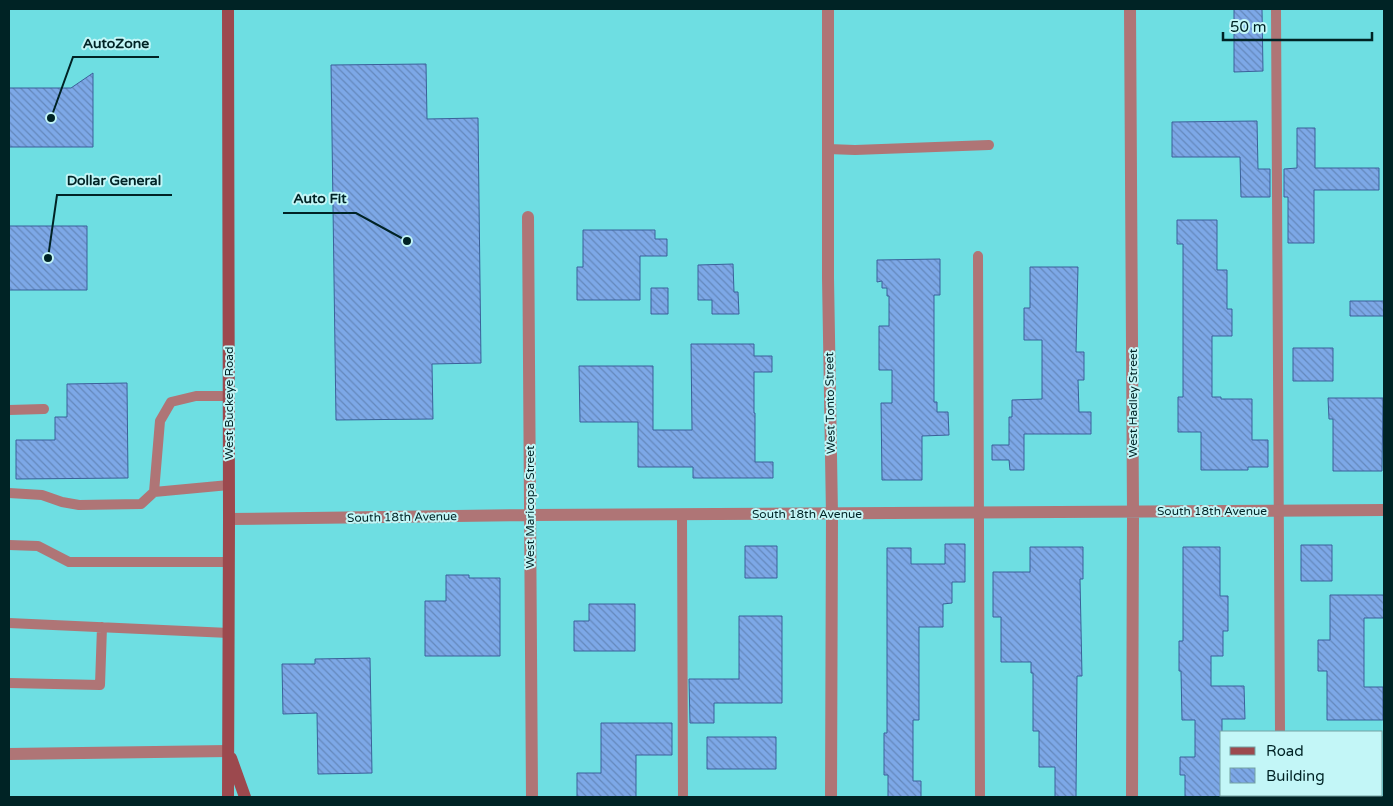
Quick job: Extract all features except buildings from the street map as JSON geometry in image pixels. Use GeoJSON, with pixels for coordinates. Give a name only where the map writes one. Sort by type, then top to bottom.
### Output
{"type":"FeatureCollection","features":[{"type":"Feature","properties":{"kind":"main road","name":"West Buckeye Road"},"geometry":{"type":"LineString","coordinates":[[228,9],[228,797]]}},
{"type":"Feature","properties":{"kind":"main road"},"geometry":{"type":"LineString","coordinates":[[228,751],[245,797]]}},
{"type":"Feature","properties":{"kind":"street","name":"West Tonto Street"},"geometry":{"type":"LineString","coordinates":[[828,9],[828,278],[832,514],[831,797]]}},
{"type":"Feature","properties":{"kind":"street","name":"West Hadley Street"},"geometry":{"type":"LineString","coordinates":[[1130,9],[1133,512],[1132,797]]}},
{"type":"Feature","properties":{"kind":"street","name":"West Maricopa Street"},"geometry":{"type":"LineString","coordinates":[[528,216],[532,797]]}},
{"type":"Feature","properties":{"kind":"street","name":"South 18th Avenue"},"geometry":{"type":"LineString","coordinates":[[229,519],[530,515],[1384,510]]}},
{"type":"Feature","properties":{"kind":"street"},"geometry":{"type":"LineString","coordinates":[[9,754],[228,751]]}},
{"type":"Feature","properties":{"kind":"lane"},"geometry":{"type":"LineString","coordinates":[[1276,9],[1280,731]]}},
{"type":"Feature","properties":{"kind":"lane"},"geometry":{"type":"LineString","coordinates":[[828,149],[855,150],[989,145]]}},
{"type":"Feature","properties":{"kind":"lane"},"geometry":{"type":"LineString","coordinates":[[978,256],[980,797]]}},
{"type":"Feature","properties":{"kind":"lane"},"geometry":{"type":"LineString","coordinates":[[154,492],[160,421],[171,402],[196,396],[229,396]]}},
{"type":"Feature","properties":{"kind":"lane"},"geometry":{"type":"LineString","coordinates":[[9,410],[44,409]]}},
{"type":"Feature","properties":{"kind":"lane"},"geometry":{"type":"LineString","coordinates":[[9,493],[42,495],[62,502],[79,505],[141,504],[154,492],[229,485]]}},
{"type":"Feature","properties":{"kind":"lane"},"geometry":{"type":"LineString","coordinates":[[682,514],[683,797]]}},
{"type":"Feature","properties":{"kind":"lane"},"geometry":{"type":"LineString","coordinates":[[9,545],[38,546],[69,562],[229,562]]}},
{"type":"Feature","properties":{"kind":"lane"},"geometry":{"type":"LineString","coordinates":[[9,623],[229,633]]}},
{"type":"Feature","properties":{"kind":"lane"},"geometry":{"type":"LineString","coordinates":[[9,683],[100,685],[102,627]]}},
{"type":"Feature","properties":{"kind":"place","name":"AutoZone"},"geometry":{"type":"Point","coordinates":[51,118]}},
{"type":"Feature","properties":{"kind":"place","name":"Auto Fit"},"geometry":{"type":"Point","coordinates":[407,241]}},
{"type":"Feature","properties":{"kind":"place","name":"Dollar General"},"geometry":{"type":"Point","coordinates":[48,258]}}]}
